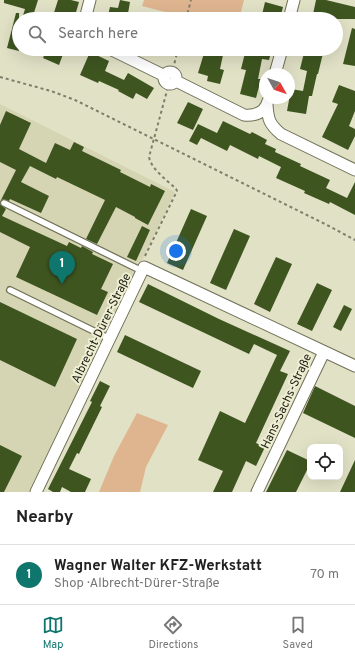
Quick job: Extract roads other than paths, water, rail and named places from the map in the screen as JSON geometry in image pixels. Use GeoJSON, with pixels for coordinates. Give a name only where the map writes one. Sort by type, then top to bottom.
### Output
{"type":"FeatureCollection","features":[{"type":"Feature","properties":{"kind":"street"},"geometry":{"type":"LineString","coordinates":[[87,12],[90,0]]}},
{"type":"Feature","properties":{"kind":"street"},"geometry":{"type":"LineString","coordinates":[[291,12],[294,0]]}},
{"type":"Feature","properties":{"kind":"street"},"geometry":{"type":"LineString","coordinates":[[124,56],[244,115],[251,116],[257,114],[262,111],[266,104]]}},
{"type":"Feature","properties":{"kind":"street"},"geometry":{"type":"LineString","coordinates":[[277,68],[280,56]]}},
{"type":"Feature","properties":{"kind":"street"},"geometry":{"type":"LineString","coordinates":[[268,104],[269,122],[273,128],[281,134],[355,170]]}},
{"type":"Feature","properties":{"kind":"street","name":"Albrecht-Dürer-Straße"},"geometry":{"type":"LineString","coordinates":[[36,492],[143,269],[324,352]]}},
{"type":"Feature","properties":{"kind":"street","name":"Hans-Sachs-Straße"},"geometry":{"type":"LineString","coordinates":[[257,492],[324,352],[355,366]]}},
{"type":"Feature","properties":{"kind":"lane"},"geometry":{"type":"LineString","coordinates":[[4,203],[143,269]]}},
{"type":"Feature","properties":{"kind":"lane"},"geometry":{"type":"LineString","coordinates":[[10,290],[110,339]]}},
{"type":"Feature","properties":{"kind":"place","name":"Wagner Walter KFZ-Werkstatt"},"geometry":{"type":"Point","coordinates":[62,284]}}]}
